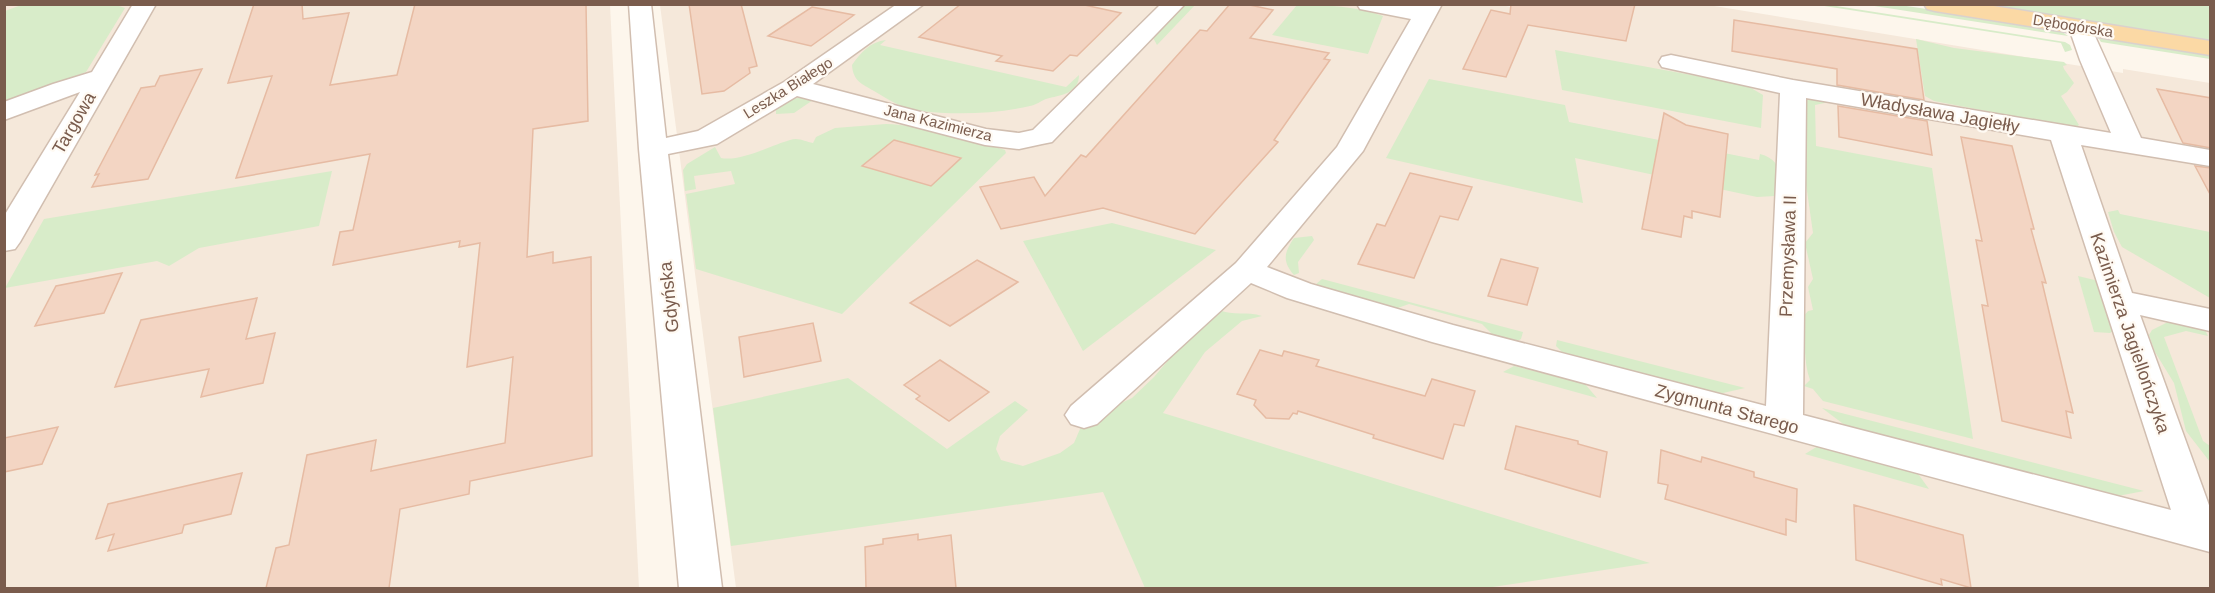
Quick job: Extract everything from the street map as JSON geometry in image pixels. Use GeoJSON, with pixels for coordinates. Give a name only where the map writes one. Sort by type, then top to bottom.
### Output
{"type":"FeatureCollection","features":[{"type":"Feature","properties":{"kind":"main road","name":"Dębogórska"},"geometry":{"type":"LineString","coordinates":[[1935,4],[2211,48]]}},
{"type":"Feature","properties":{"kind":"street","name":"Targowa"},"geometry":{"type":"LineString","coordinates":[[4,242],[145,4]]}},
{"type":"Feature","properties":{"kind":"street","name":"Gdyńska"},"geometry":{"type":"LineString","coordinates":[[640,4],[653,149],[700,588]]}},
{"type":"Feature","properties":{"kind":"street","name":"Leszka Białego"},"geometry":{"type":"LineString","coordinates":[[653,149],[707,138],[793,87],[913,4]]}},
{"type":"Feature","properties":{"kind":"street","name":"Jana Kazimierza"},"geometry":{"type":"LineString","coordinates":[[793,87],[985,137],[1019,141],[1042,136],[1174,4]]}},
{"type":"Feature","properties":{"kind":"street"},"geometry":{"type":"LineString","coordinates":[[1084,415],[1247,270],[1349,151],[1428,9],[1368,4]]}},
{"type":"Feature","properties":{"kind":"street"},"geometry":{"type":"LineString","coordinates":[[2081,28],[2092,60],[2129,143]]}},
{"type":"Feature","properties":{"kind":"street","name":"Władysława Jagiełły"},"geometry":{"type":"LineString","coordinates":[[1671,62],[1793,88],[2211,158]]}},
{"type":"Feature","properties":{"kind":"street"},"geometry":{"type":"LineString","coordinates":[[4,112],[100,78]]}},
{"type":"Feature","properties":{"kind":"street","name":"Przemysława II"},"geometry":{"type":"LineString","coordinates":[[1784,424],[1793,88]]}},
{"type":"Feature","properties":{"kind":"street","name":"Kazimierza Jagiellończyka"},"geometry":{"type":"LineString","coordinates":[[2063,133],[2118,300],[2205,534]]}},
{"type":"Feature","properties":{"kind":"street","name":"Zygmunta Starego"},"geometry":{"type":"LineString","coordinates":[[1247,270],[1299,291],[1444,334],[2205,534]]}},
{"type":"Feature","properties":{"kind":"street"},"geometry":{"type":"LineString","coordinates":[[2118,300],[2211,320]]}},
{"type":"Feature","properties":{"kind":"shaded area"},"geometry":{"type":"Polygon","coordinates":[[[1496,4],[1547,14],[1546,5],[1708,5],[2123,73],[2123,69],[2210,83],[2210,588],[736,588],[660,5],[1496,4]]]}},
{"type":"Feature","properties":{"kind":"shaded area"},"geometry":{"type":"Polygon","coordinates":[[[4,5],[610,5],[639,588],[5,588],[4,5]]]}},
{"type":"Feature","properties":{"kind":"green space"},"geometry":{"type":"Polygon","coordinates":[[[24,4],[113,4],[125,8],[86,72],[5,103],[5,11],[24,4]]]}},
{"type":"Feature","properties":{"kind":"green space"},"geometry":{"type":"Polygon","coordinates":[[[2202,4],[2210,6],[2210,42],[1979,5],[2202,4]]]}},
{"type":"Feature","properties":{"kind":"green space"},"geometry":{"type":"Polygon","coordinates":[[[1180,5],[1195,5],[1157,45],[1151,34],[1180,5]]]}},
{"type":"Feature","properties":{"kind":"green space"},"geometry":{"type":"Polygon","coordinates":[[[1297,5],[1352,8],[1383,16],[1368,54],[1272,35],[1297,5]]]}},
{"type":"Feature","properties":{"kind":"green space"},"geometry":{"type":"Polygon","coordinates":[[[1818,5],[2065,42],[2072,50],[2065,52],[2061,43],[1818,5]]]}},
{"type":"Feature","properties":{"kind":"green space"},"geometry":{"type":"Polygon","coordinates":[[[1868,5],[1900,5],[2058,29],[2068,36],[1868,5]]]}},
{"type":"Feature","properties":{"kind":"green space"},"geometry":{"type":"Polygon","coordinates":[[[2105,37],[2210,53],[2210,59],[2101,42],[2099,39],[2105,37]]]}},
{"type":"Feature","properties":{"kind":"green space"},"geometry":{"type":"Polygon","coordinates":[[[1916,39],[1954,48],[2064,62],[2067,65],[2063,66],[2064,69],[2074,83],[2061,96],[2079,125],[2075,128],[1934,101],[1925,96],[1916,39]]]}},
{"type":"Feature","properties":{"kind":"green space"},"geometry":{"type":"Polygon","coordinates":[[[886,40],[880,45],[1066,87],[1079,75],[1078,81],[1068,93],[1017,109],[961,113],[913,110],[866,86],[854,75],[852,65],[862,52],[875,43],[886,40]]]}},
{"type":"Feature","properties":{"kind":"green space"},"geometry":{"type":"Polygon","coordinates":[[[1555,50],[1746,85],[1763,95],[1761,128],[1562,90],[1555,50]]]}},
{"type":"Feature","properties":{"kind":"green space"},"geometry":{"type":"Polygon","coordinates":[[[1429,79],[1565,105],[1569,122],[1759,160],[1760,154],[1773,161],[1779,170],[1779,183],[1775,196],[1757,197],[1575,158],[1583,203],[1386,158],[1429,79]]]}},
{"type":"Feature","properties":{"kind":"green space"},"geometry":{"type":"Polygon","coordinates":[[[801,97],[813,100],[794,113],[776,114],[776,109],[782,102],[801,97]]]}},
{"type":"Feature","properties":{"kind":"green space"},"geometry":{"type":"Polygon","coordinates":[[[1822,98],[1834,101],[1815,105],[1816,146],[1932,168],[1973,439],[1823,401],[1813,389],[1804,386],[1810,380],[1806,365],[1802,318],[1808,311],[1813,310],[1808,287],[1813,279],[1805,243],[1813,233],[1804,170],[1802,101],[1822,98]]]}},
{"type":"Feature","properties":{"kind":"green space"},"geometry":{"type":"Polygon","coordinates":[[[886,124],[946,133],[1005,150],[1006,153],[842,314],[696,269],[686,194],[735,184],[731,171],[694,176],[696,189],[685,191],[683,170],[687,164],[715,147],[721,158],[737,158],[793,139],[813,143],[816,137],[835,128],[886,124]]]}},
{"type":"Feature","properties":{"kind":"green space"},"geometry":{"type":"Polygon","coordinates":[[[332,171],[319,226],[199,248],[169,266],[157,261],[5,288],[44,219],[332,171]]]}},
{"type":"Feature","properties":{"kind":"green space"},"geometry":{"type":"Polygon","coordinates":[[[2118,210],[2120,214],[2210,232],[2210,298],[2122,247],[2114,232],[2108,212],[2118,210]]]}},
{"type":"Feature","properties":{"kind":"green space"},"geometry":{"type":"Polygon","coordinates":[[[1112,223],[1216,250],[1083,351],[1023,241],[1112,223]]]}},
{"type":"Feature","properties":{"kind":"green space"},"geometry":{"type":"Polygon","coordinates":[[[1312,236],[1314,240],[1298,262],[1299,273],[1294,275],[1286,261],[1288,248],[1294,238],[1312,236]]]}},
{"type":"Feature","properties":{"kind":"green space"},"geometry":{"type":"Polygon","coordinates":[[[2078,276],[2103,282],[2116,329],[2110,333],[2094,332],[2078,276]]]}},
{"type":"Feature","properties":{"kind":"green space"},"geometry":{"type":"Polygon","coordinates":[[[1322,279],[1523,332],[1521,339],[1515,342],[1494,336],[1482,324],[1409,304],[1395,309],[1315,285],[1322,279]]]}},
{"type":"Feature","properties":{"kind":"green space"},"geometry":{"type":"Polygon","coordinates":[[[1219,310],[1262,316],[1242,321],[1205,352],[1163,413],[1650,563],[1486,588],[1145,588],[1103,492],[731,546],[713,408],[848,378],[947,449],[1015,401],[1028,410],[1000,436],[996,449],[1001,460],[1023,466],[1060,453],[1074,443],[1080,429],[1091,417],[1132,398],[1154,377],[1183,343],[1219,310]]]}},
{"type":"Feature","properties":{"kind":"green space"},"geometry":{"type":"Polygon","coordinates":[[[2168,322],[2183,322],[2205,330],[2208,336],[2186,331],[2164,337],[2203,441],[2210,446],[2210,462],[2186,431],[2174,383],[2155,352],[2149,335],[2152,330],[2168,322]]]}},
{"type":"Feature","properties":{"kind":"green space"},"geometry":{"type":"Polygon","coordinates":[[[1557,340],[1745,388],[1723,393],[1709,392],[1565,355],[1556,346],[1557,340]]]}},
{"type":"Feature","properties":{"kind":"green space"},"geometry":{"type":"Polygon","coordinates":[[[1514,366],[1585,384],[1597,398],[1503,372],[1514,366]]]}},
{"type":"Feature","properties":{"kind":"green space"},"geometry":{"type":"Polygon","coordinates":[[[1822,408],[2144,491],[2118,496],[1863,433],[1846,426],[1822,408]]]}},
{"type":"Feature","properties":{"kind":"green space"},"geometry":{"type":"Polygon","coordinates":[[[1818,446],[1916,471],[1929,489],[1805,454],[1818,446]]]}},
{"type":"Feature","properties":{"kind":"building"},"geometry":{"type":"Polygon","coordinates":[[[254,4],[302,4],[303,19],[349,13],[330,85],[397,75],[415,4],[586,4],[588,121],[533,129],[527,257],[553,252],[553,263],[591,257],[592,456],[470,481],[469,494],[400,509],[389,588],[266,588],[276,548],[289,545],[307,455],[376,440],[371,471],[505,443],[513,357],[467,367],[480,243],[459,247],[460,241],[333,265],[340,232],[353,230],[370,154],[236,178],[272,76],[228,83],[254,4]]]}},
{"type":"Feature","properties":{"kind":"building"},"geometry":{"type":"Polygon","coordinates":[[[689,4],[741,4],[757,66],[749,68],[750,73],[724,91],[702,94],[689,4]]]}},
{"type":"Feature","properties":{"kind":"building"},"geometry":{"type":"Polygon","coordinates":[[[961,4],[1080,4],[1121,13],[1077,56],[1070,55],[1053,71],[996,61],[1002,56],[919,37],[961,4]]]}},
{"type":"Feature","properties":{"kind":"building"},"geometry":{"type":"Polygon","coordinates":[[[1230,4],[1245,4],[1273,10],[1250,38],[1329,53],[1324,59],[1330,60],[1274,140],[1278,142],[1195,234],[1103,208],[1001,229],[980,187],[1034,177],[1045,196],[1081,155],[1086,157],[1200,30],[1207,31],[1230,4]]]}},
{"type":"Feature","properties":{"kind":"building"},"geometry":{"type":"Polygon","coordinates":[[[1511,4],[1635,4],[1626,41],[1528,25],[1506,77],[1463,69],[1491,10],[1510,14],[1511,4]]]}},
{"type":"Feature","properties":{"kind":"building"},"geometry":{"type":"Polygon","coordinates":[[[812,7],[854,15],[811,46],[768,36],[812,7]]]}},
{"type":"Feature","properties":{"kind":"building"},"geometry":{"type":"Polygon","coordinates":[[[1734,20],[1917,49],[1924,100],[1837,85],[1837,69],[1732,51],[1734,20]]]}},
{"type":"Feature","properties":{"kind":"building"},"geometry":{"type":"Polygon","coordinates":[[[202,69],[148,179],[92,187],[99,174],[95,175],[141,88],[155,86],[160,76],[202,69]]]}},
{"type":"Feature","properties":{"kind":"building"},"geometry":{"type":"Polygon","coordinates":[[[2157,89],[2211,98],[2211,148],[2183,143],[2157,89]]]}},
{"type":"Feature","properties":{"kind":"building"},"geometry":{"type":"Polygon","coordinates":[[[1838,106],[1927,121],[1932,155],[1839,137],[1838,106]]]}},
{"type":"Feature","properties":{"kind":"building"},"geometry":{"type":"Polygon","coordinates":[[[1664,113],[1686,125],[1728,134],[1720,217],[1692,211],[1692,218],[1684,216],[1681,237],[1642,229],[1664,113]]]}},
{"type":"Feature","properties":{"kind":"building"},"geometry":{"type":"Polygon","coordinates":[[[1961,137],[2012,146],[2034,229],[2031,229],[2046,283],[2042,282],[2073,413],[2066,411],[2071,438],[2002,421],[1982,305],[1988,306],[1976,240],[1982,241],[1961,137]]]}},
{"type":"Feature","properties":{"kind":"building"},"geometry":{"type":"Polygon","coordinates":[[[894,140],[961,158],[931,186],[862,166],[894,140]]]}},
{"type":"Feature","properties":{"kind":"building"},"geometry":{"type":"Polygon","coordinates":[[[2195,166],[2211,168],[2211,196],[2195,166]]]}},
{"type":"Feature","properties":{"kind":"building"},"geometry":{"type":"Polygon","coordinates":[[[1410,173],[1472,187],[1458,220],[1440,216],[1414,278],[1358,264],[1377,224],[1385,226],[1410,173]]]}},
{"type":"Feature","properties":{"kind":"building"},"geometry":{"type":"Polygon","coordinates":[[[1501,259],[1538,268],[1527,305],[1488,296],[1501,259]]]}},
{"type":"Feature","properties":{"kind":"building"},"geometry":{"type":"Polygon","coordinates":[[[977,260],[1018,282],[950,326],[910,303],[977,260]]]}},
{"type":"Feature","properties":{"kind":"building"},"geometry":{"type":"Polygon","coordinates":[[[122,273],[104,313],[35,326],[56,286],[122,273]]]}},
{"type":"Feature","properties":{"kind":"building"},"geometry":{"type":"Polygon","coordinates":[[[257,298],[246,339],[275,333],[263,383],[201,397],[209,369],[115,387],[141,320],[257,298]]]}},
{"type":"Feature","properties":{"kind":"building"},"geometry":{"type":"Polygon","coordinates":[[[813,323],[821,361],[744,377],[739,337],[813,323]]]}},
{"type":"Feature","properties":{"kind":"building"},"geometry":{"type":"Polygon","coordinates":[[[1260,350],[1282,356],[1284,351],[1319,360],[1316,366],[1425,396],[1432,379],[1475,391],[1464,426],[1454,424],[1443,459],[1373,438],[1374,435],[1298,411],[1297,414],[1293,413],[1289,419],[1266,418],[1254,405],[1256,400],[1237,394],[1260,350]]]}},
{"type":"Feature","properties":{"kind":"building"},"geometry":{"type":"Polygon","coordinates":[[[940,360],[989,392],[949,421],[916,399],[920,396],[904,385],[940,360]]]}},
{"type":"Feature","properties":{"kind":"building"},"geometry":{"type":"Polygon","coordinates":[[[1516,426],[1578,441],[1578,444],[1607,452],[1600,497],[1505,469],[1516,426]]]}},
{"type":"Feature","properties":{"kind":"building"},"geometry":{"type":"Polygon","coordinates":[[[58,427],[42,464],[4,472],[4,438],[58,427]]]}},
{"type":"Feature","properties":{"kind":"building"},"geometry":{"type":"Polygon","coordinates":[[[1661,450],[1701,462],[1702,457],[1754,472],[1754,477],[1797,489],[1796,522],[1786,519],[1786,535],[1665,499],[1668,485],[1658,483],[1661,450]]]}},
{"type":"Feature","properties":{"kind":"building"},"geometry":{"type":"Polygon","coordinates":[[[242,473],[231,514],[184,525],[182,533],[108,551],[114,534],[96,539],[108,504],[242,473]]]}},
{"type":"Feature","properties":{"kind":"building"},"geometry":{"type":"Polygon","coordinates":[[[1854,505],[1963,535],[1971,588],[1941,579],[1942,585],[1856,560],[1854,505]]]}},
{"type":"Feature","properties":{"kind":"building"},"geometry":{"type":"Polygon","coordinates":[[[918,534],[918,540],[951,535],[956,588],[866,588],[865,547],[883,544],[883,539],[918,534]]]}}]}
